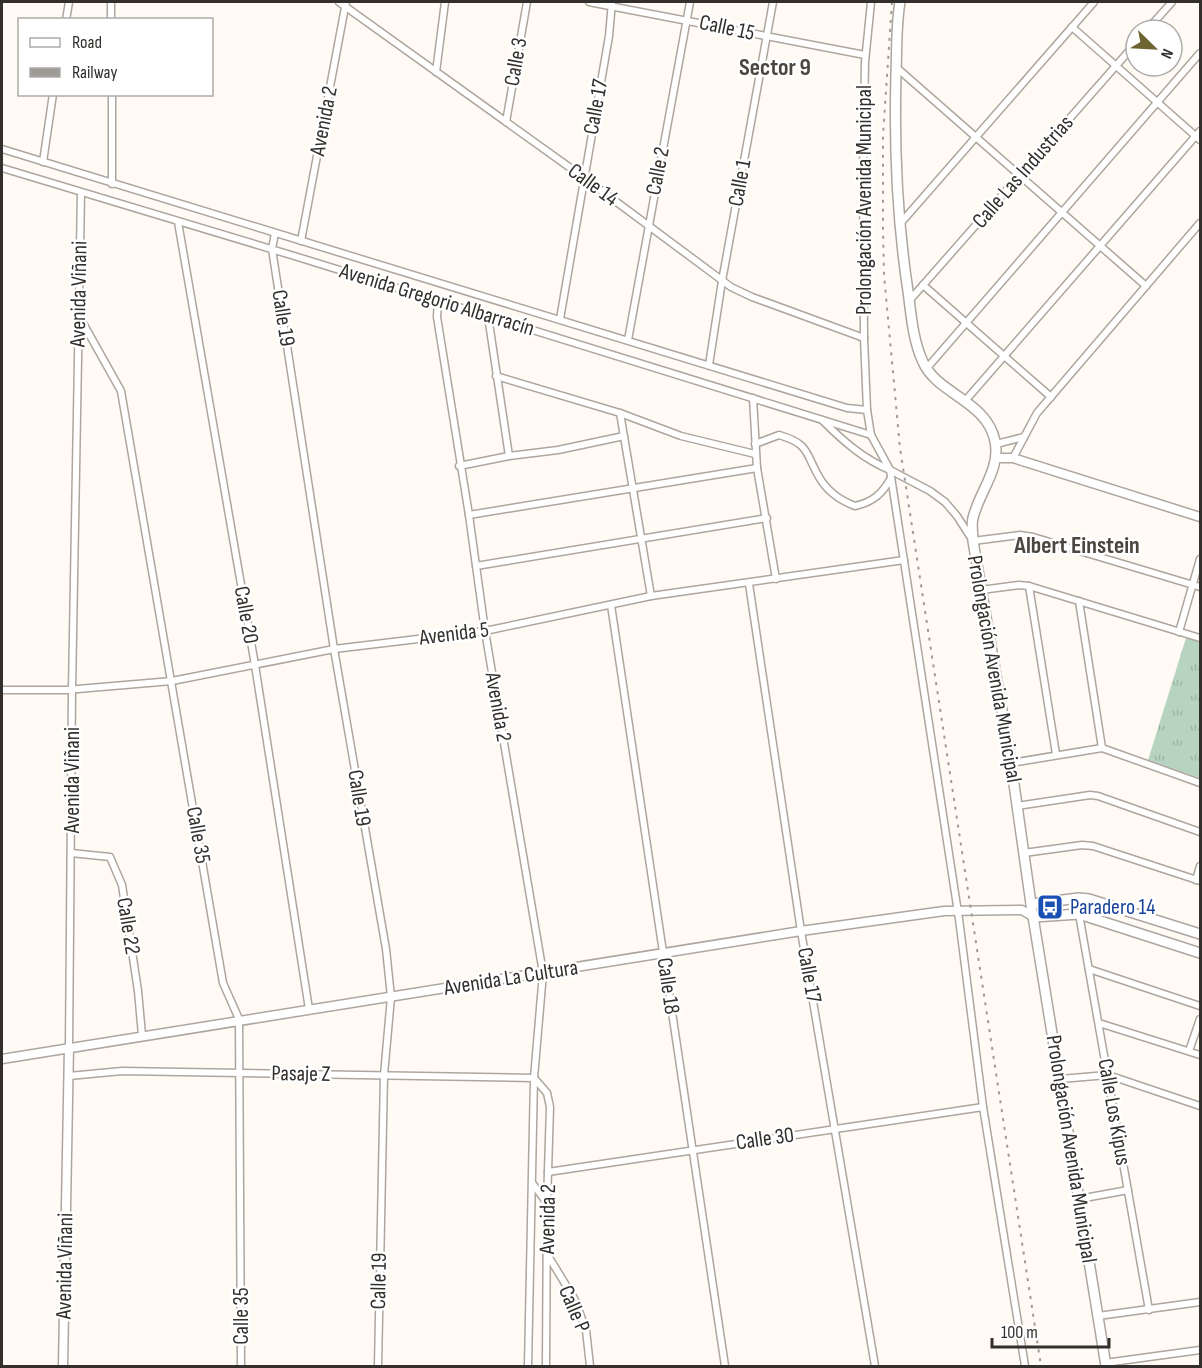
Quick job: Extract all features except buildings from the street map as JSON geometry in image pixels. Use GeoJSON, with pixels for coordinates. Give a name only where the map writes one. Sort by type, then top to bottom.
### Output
{"type":"FeatureCollection","features":[{"type":"Feature","properties":{"kind":"main road","name":"Prolongación Avenida Municipal"},"geometry":{"type":"LineString","coordinates":[[900,2],[895,164],[899,226],[909,301],[917,344],[923,362],[940,382],[966,401],[988,424],[996,444],[996,458],[973,519],[973,541],[1011,763],[1031,904],[1105,1365]]}},
{"type":"Feature","properties":{"kind":"main road"},"geometry":{"type":"LineString","coordinates":[[1031,904],[1078,898],[1089,899],[1200,934]]}},
{"type":"Feature","properties":{"kind":"main road"},"geometry":{"type":"LineString","coordinates":[[1034,917],[1080,914],[1200,953]]}},
{"type":"Feature","properties":{"kind":"street"},"geometry":{"type":"LineString","coordinates":[[66,18],[69,2]]}},
{"type":"Feature","properties":{"kind":"street"},"geometry":{"type":"LineString","coordinates":[[111,2],[111,18]]}},
{"type":"Feature","properties":{"kind":"street","name":"Calle 14"},"geometry":{"type":"LineString","coordinates":[[339,2],[346,4],[722,281],[746,295],[864,338]]}},
{"type":"Feature","properties":{"kind":"street"},"geometry":{"type":"LineString","coordinates":[[436,72],[445,2]]}},
{"type":"Feature","properties":{"kind":"street","name":"Calle 3"},"geometry":{"type":"LineString","coordinates":[[506,122],[527,2]]}},
{"type":"Feature","properties":{"kind":"street","name":"Calle 15"},"geometry":{"type":"LineString","coordinates":[[589,2],[612,4],[865,55]]}},
{"type":"Feature","properties":{"kind":"street","name":"Calle 2"},"geometry":{"type":"LineString","coordinates":[[628,340],[690,2]]}},
{"type":"Feature","properties":{"kind":"street","name":"Calle 1"},"geometry":{"type":"LineString","coordinates":[[709,365],[773,2]]}},
{"type":"Feature","properties":{"kind":"street","name":"Prolongación Avenida Municipal"},"geometry":{"type":"LineString","coordinates":[[871,2],[865,55],[864,338],[867,410],[871,435],[890,470]]}},
{"type":"Feature","properties":{"kind":"street"},"geometry":{"type":"LineString","coordinates":[[899,226],[1094,2]]}},
{"type":"Feature","properties":{"kind":"street"},"geometry":{"type":"LineString","coordinates":[[1158,18],[1172,2]]}},
{"type":"Feature","properties":{"kind":"street","name":"Avenida 2"},"geometry":{"type":"LineString","coordinates":[[301,242],[346,4]]}},
{"type":"Feature","properties":{"kind":"street","name":"Calle 17"},"geometry":{"type":"LineString","coordinates":[[560,319],[609,36],[612,4]]}},
{"type":"Feature","properties":{"kind":"street"},"geometry":{"type":"LineString","coordinates":[[966,401],[1199,136],[1071,27]]}},
{"type":"Feature","properties":{"kind":"street"},"geometry":{"type":"LineString","coordinates":[[927,368],[1200,53]]}},
{"type":"Feature","properties":{"kind":"street","name":"Calle Las Industrias"},"geometry":{"type":"LineString","coordinates":[[909,301],[1124,57]]}},
{"type":"Feature","properties":{"kind":"street"},"geometry":{"type":"LineString","coordinates":[[897,68],[1146,286]]}},
{"type":"Feature","properties":{"kind":"street"},"geometry":{"type":"LineString","coordinates":[[43,162],[53,96]]}},
{"type":"Feature","properties":{"kind":"street"},"geometry":{"type":"LineString","coordinates":[[112,96],[112,183]]}},
{"type":"Feature","properties":{"kind":"street","name":"Avenida Gregorio Albarracín"},"geometry":{"type":"LineString","coordinates":[[2,149],[847,408],[867,410]]}},
{"type":"Feature","properties":{"kind":"street","name":"Avenida Gregorio Albarracín"},"geometry":{"type":"LineString","coordinates":[[2,168],[272,249],[871,435]]}},
{"type":"Feature","properties":{"kind":"street","name":"Avenida Viñani"},"geometry":{"type":"LineString","coordinates":[[63,1366],[81,193]]}},
{"type":"Feature","properties":{"kind":"street","name":"Calle 20"},"geometry":{"type":"LineString","coordinates":[[178,222],[255,665],[309,1009]]}},
{"type":"Feature","properties":{"kind":"street"},"geometry":{"type":"LineString","coordinates":[[1013,458],[1037,413],[1200,223]]}},
{"type":"Feature","properties":{"kind":"street","name":"Calle 19"},"geometry":{"type":"LineString","coordinates":[[274,233],[272,249],[334,649],[386,949],[391,997],[384,1076],[378,1366]]}},
{"type":"Feature","properties":{"kind":"street"},"geometry":{"type":"LineString","coordinates":[[923,285],[1051,397]]}},
{"type":"Feature","properties":{"kind":"street","name":"Avenida 2"},"geometry":{"type":"LineString","coordinates":[[438,301],[436,317],[459,466],[469,515],[485,631],[543,973],[534,1078],[528,1366]]}},
{"type":"Feature","properties":{"kind":"street","name":"Calle 35"},"geometry":{"type":"LineString","coordinates":[[79,316],[121,391],[223,983],[239,1020],[241,1366]]}},
{"type":"Feature","properties":{"kind":"street"},"geometry":{"type":"LineString","coordinates":[[488,316],[510,456]]}},
{"type":"Feature","properties":{"kind":"street"},"geometry":{"type":"LineString","coordinates":[[496,376],[620,413],[681,436],[755,454]]}},
{"type":"Feature","properties":{"kind":"street"},"geometry":{"type":"LineString","coordinates":[[753,398],[755,454],[776,579]]}},
{"type":"Feature","properties":{"kind":"street"},"geometry":{"type":"LineString","coordinates":[[620,413],[651,596]]}},
{"type":"Feature","properties":{"kind":"street"},"geometry":{"type":"LineString","coordinates":[[822,420],[849,446],[879,466],[930,491],[945,502],[973,541],[1020,535],[1034,537],[1197,586]]}},
{"type":"Feature","properties":{"kind":"street"},"geometry":{"type":"LineString","coordinates":[[755,444],[779,435],[798,443],[806,451],[820,478],[831,492],[855,506],[871,501],[879,495],[891,478]]}},
{"type":"Feature","properties":{"kind":"street"},"geometry":{"type":"LineString","coordinates":[[459,466],[558,450],[624,436]]}},
{"type":"Feature","properties":{"kind":"street"},"geometry":{"type":"LineString","coordinates":[[996,444],[1024,437]]}},
{"type":"Feature","properties":{"kind":"street"},"geometry":{"type":"LineString","coordinates":[[996,458],[1013,458],[1200,517]]}},
{"type":"Feature","properties":{"kind":"street"},"geometry":{"type":"LineString","coordinates":[[469,515],[757,468]]}},
{"type":"Feature","properties":{"kind":"street"},"geometry":{"type":"LineString","coordinates":[[890,470],[958,910],[982,1107],[1025,1366]]}},
{"type":"Feature","properties":{"kind":"street"},"geometry":{"type":"LineString","coordinates":[[476,566],[767,519]]}},
{"type":"Feature","properties":{"kind":"street"},"geometry":{"type":"LineString","coordinates":[[1179,632],[1197,586],[1200,559]]}},
{"type":"Feature","properties":{"kind":"street","name":"Avenida 5"},"geometry":{"type":"LineString","coordinates":[[2,690],[72,690],[172,681],[334,649],[485,631],[651,596],[749,584],[904,560]]}},
{"type":"Feature","properties":{"kind":"street","name":"Calle 17"},"geometry":{"type":"LineString","coordinates":[[749,584],[801,931],[875,1366]]}},
{"type":"Feature","properties":{"kind":"street"},"geometry":{"type":"LineString","coordinates":[[981,590],[1019,585],[1029,586],[1200,639]]}},
{"type":"Feature","properties":{"kind":"street"},"geometry":{"type":"LineString","coordinates":[[1029,586],[1056,754]]}},
{"type":"Feature","properties":{"kind":"street"},"geometry":{"type":"LineString","coordinates":[[1079,601],[1102,748]]}},
{"type":"Feature","properties":{"kind":"street","name":"Calle 18"},"geometry":{"type":"LineString","coordinates":[[611,605],[725,1366]]}},
{"type":"Feature","properties":{"kind":"street"},"geometry":{"type":"LineString","coordinates":[[1011,763],[1102,748],[1200,783]]}},
{"type":"Feature","properties":{"kind":"street"},"geometry":{"type":"LineString","coordinates":[[1017,806],[1090,795],[1098,796],[1200,832]]}},
{"type":"Feature","properties":{"kind":"street"},"geometry":{"type":"LineString","coordinates":[[1024,853],[1082,845],[1093,846],[1198,881],[1200,866]]}},
{"type":"Feature","properties":{"kind":"street","name":"Calle 22"},"geometry":{"type":"LineString","coordinates":[[71,854],[110,857],[122,885],[138,991],[142,1035]]}},
{"type":"Feature","properties":{"kind":"street"},"geometry":{"type":"LineString","coordinates":[[1031,904],[1022,910],[1034,917]]}},
{"type":"Feature","properties":{"kind":"street","name":"Avenida La Cultura"},"geometry":{"type":"LineString","coordinates":[[2,1059],[801,931],[958,910],[1022,910]]}},
{"type":"Feature","properties":{"kind":"street","name":"Calle Los Kipus"},"geometry":{"type":"LineString","coordinates":[[1080,914],[1149,1310]]}},
{"type":"Feature","properties":{"kind":"street"},"geometry":{"type":"LineString","coordinates":[[1089,969],[1200,1006]]}},
{"type":"Feature","properties":{"kind":"street"},"geometry":{"type":"LineString","coordinates":[[1190,1051],[1200,1019]]}},
{"type":"Feature","properties":{"kind":"street"},"geometry":{"type":"LineString","coordinates":[[1099,1023],[1200,1055]]}},
{"type":"Feature","properties":{"kind":"street","name":"Pasaje Z"},"geometry":{"type":"LineString","coordinates":[[69,1076],[122,1071],[534,1078]]}},
{"type":"Feature","properties":{"kind":"street"},"geometry":{"type":"LineString","coordinates":[[1060,1079],[1108,1075],[1200,1106]]}},
{"type":"Feature","properties":{"kind":"street","name":"Avenida 2"},"geometry":{"type":"LineString","coordinates":[[534,1078],[547,1093],[549,1099],[546,1366]]}},
{"type":"Feature","properties":{"kind":"street","name":"Calle 30"},"geometry":{"type":"LineString","coordinates":[[548,1172],[982,1107]]}},
{"type":"Feature","properties":{"kind":"street"},"geometry":{"type":"LineString","coordinates":[[532,1184],[547,1203]]}},
{"type":"Feature","properties":{"kind":"street"},"geometry":{"type":"LineString","coordinates":[[1079,1199],[1128,1190]]}},
{"type":"Feature","properties":{"kind":"street","name":"Calle P"},"geometry":{"type":"LineString","coordinates":[[547,1254],[575,1300],[586,1330],[590,1366]]}},
{"type":"Feature","properties":{"kind":"street"},"geometry":{"type":"LineString","coordinates":[[1098,1316],[1200,1302]]}},
{"type":"Feature","properties":{"kind":"street"},"geometry":{"type":"LineString","coordinates":[[1105,1365],[1200,1350]]}},
{"type":"Feature","properties":{"kind":"green space"},"geometry":{"type":"Polygon","coordinates":[[[1186,638],[1200,642],[1200,778],[1148,760],[1186,638]]]}},
{"type":"Feature","properties":{"kind":"railway"},"geometry":{"type":"LineString","coordinates":[[892,2],[883,135],[883,228],[884,275],[900,448],[1041,1366]]}},
{"type":"Feature","properties":{"kind":"place","name":"Paradero 14"},"geometry":{"type":"Point","coordinates":[1050,907]}},
{"type":"Feature","properties":{"kind":"district","name":"Sector 9"},"geometry":{"type":"Point","coordinates":[775,67]}},
{"type":"Feature","properties":{"kind":"district","name":"Albert Einstein"},"geometry":{"type":"Point","coordinates":[1077,545]}}]}
